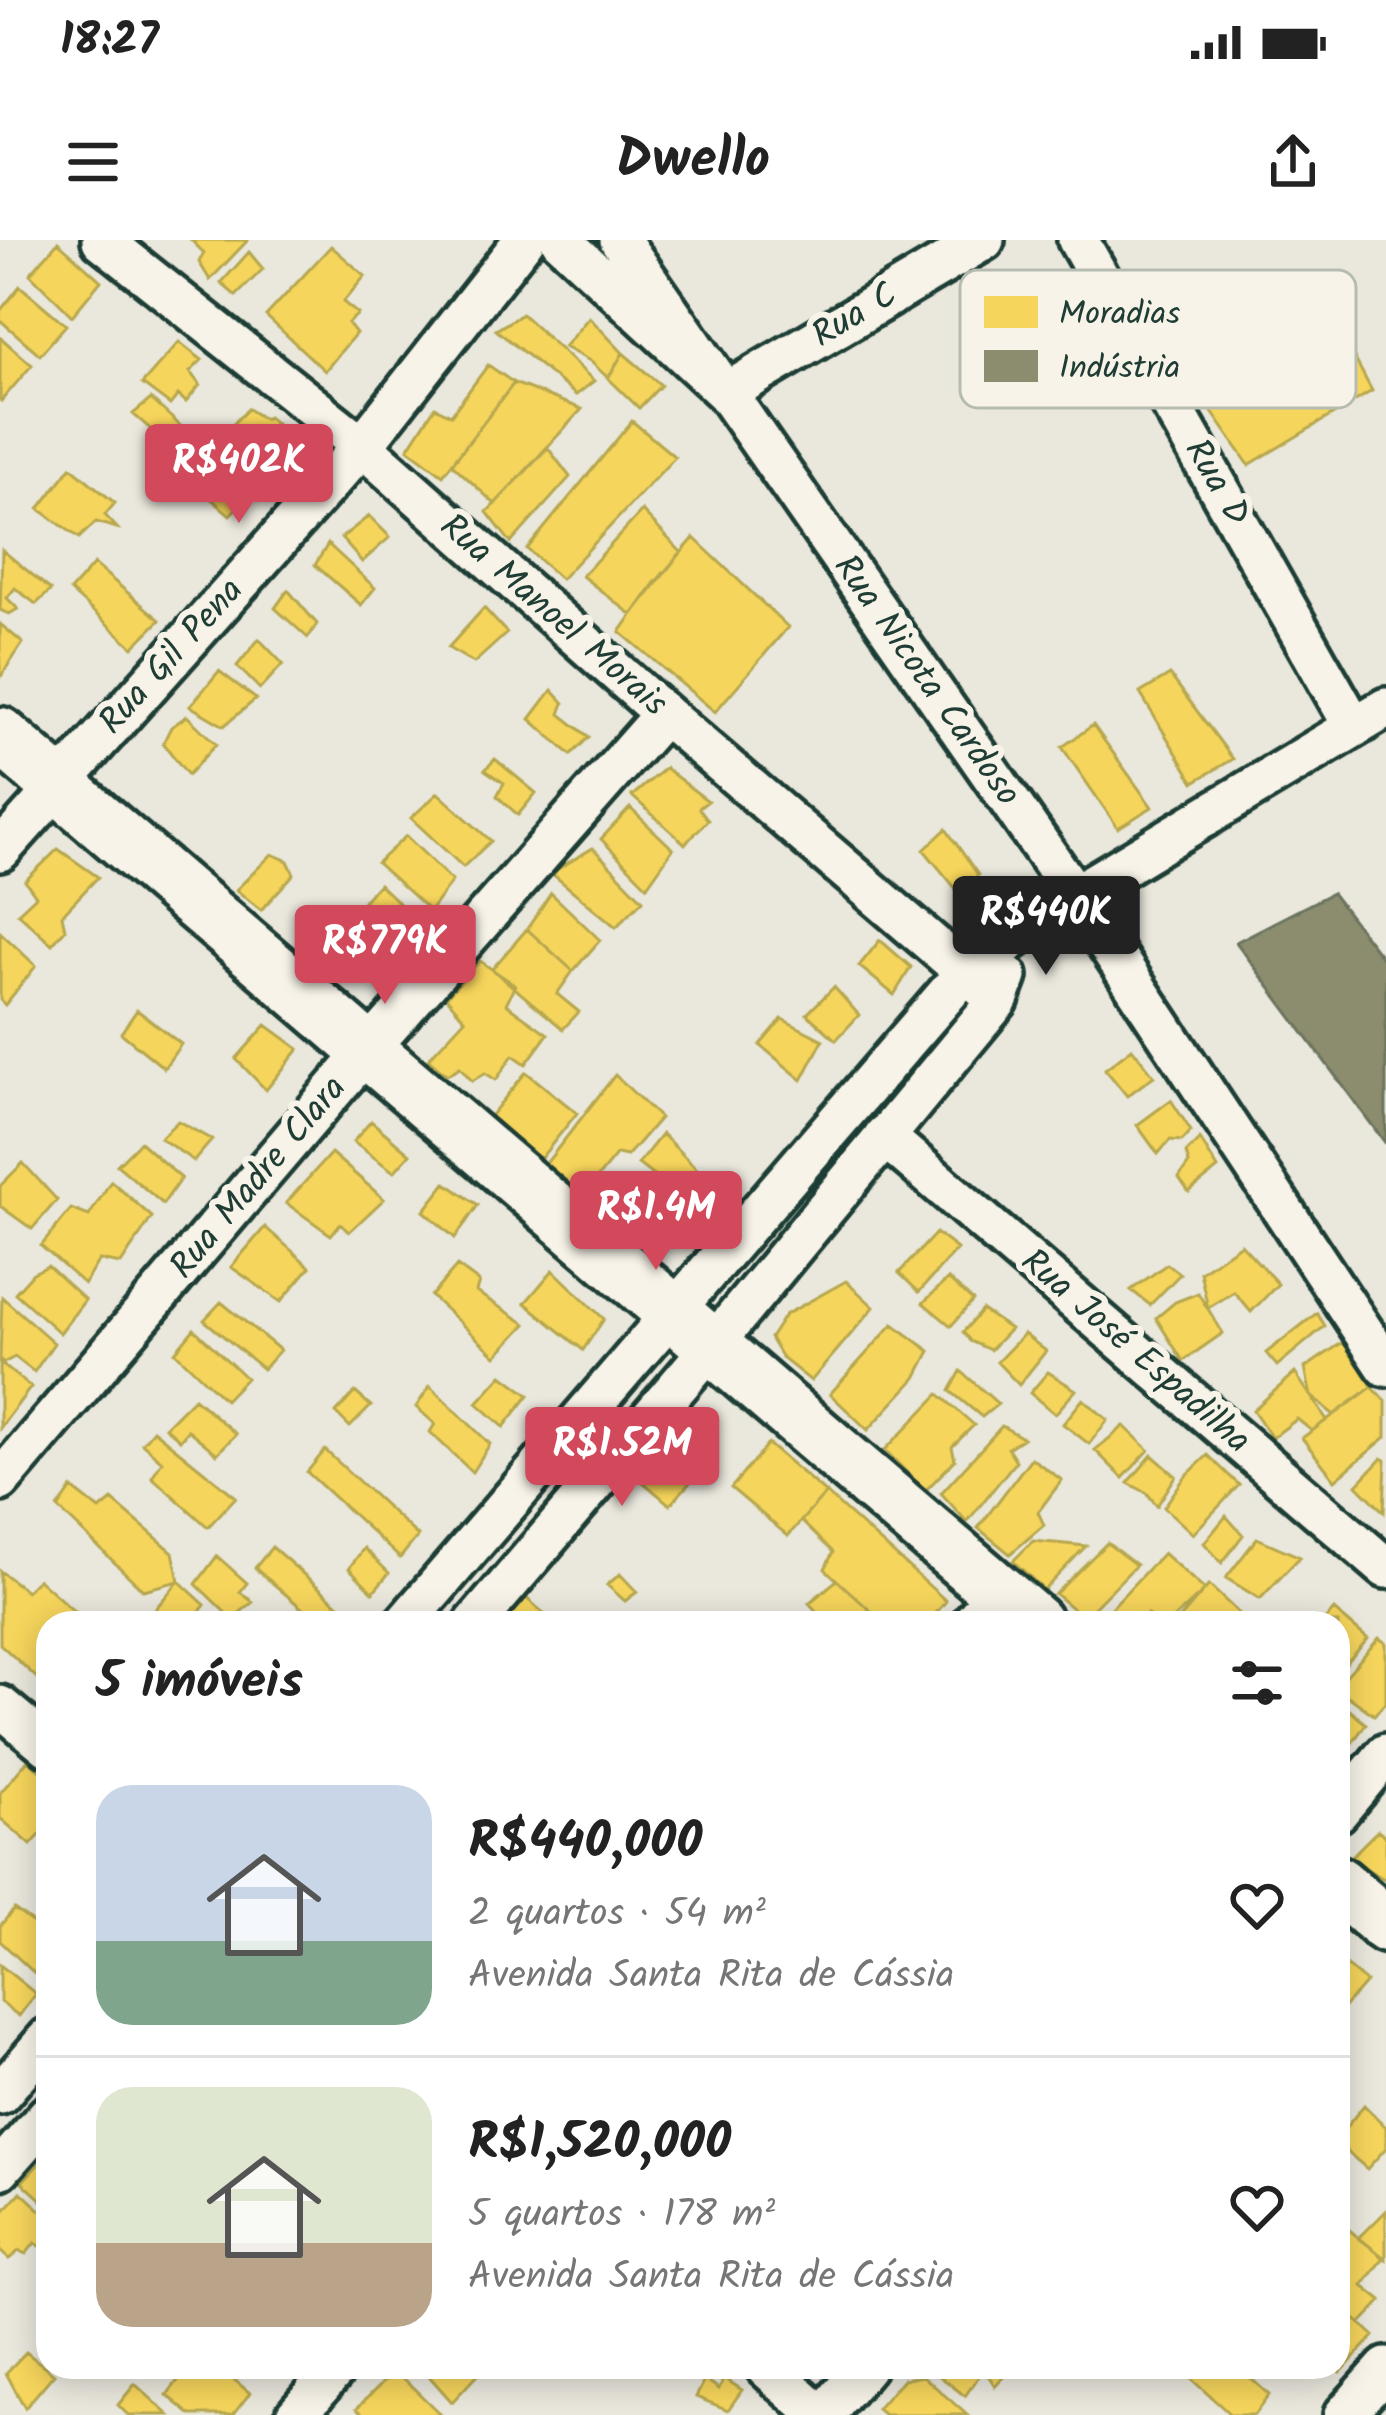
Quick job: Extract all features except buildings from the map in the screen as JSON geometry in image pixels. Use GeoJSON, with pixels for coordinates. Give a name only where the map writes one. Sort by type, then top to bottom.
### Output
{"type":"FeatureCollection","features":[{"type":"Feature","properties":{"kind":"street","name":"Rua Manoel Morais"},"geometry":{"type":"LineString","coordinates":[[102,240],[362,446],[664,714],[998,1000]]}},
{"type":"Feature","properties":{"kind":"street","name":"Rua Gil Pena"},"geometry":{"type":"LineString","coordinates":[[0,851],[362,446],[524,240]]}},
{"type":"Feature","properties":{"kind":"street"},"geometry":{"type":"LineString","coordinates":[[561,240],[726,393]]}},
{"type":"Feature","properties":{"kind":"street","name":"Rua Nicota Cardoso"},"geometry":{"type":"LineString","coordinates":[[620,240],[1075,895],[1386,1366]]}},
{"type":"Feature","properties":{"kind":"street","name":"Rua C"},"geometry":{"type":"LineString","coordinates":[[726,393],[984,240]]}},
{"type":"Feature","properties":{"kind":"street","name":"Rua D"},"geometry":{"type":"LineString","coordinates":[[1078,240],[1096,270]]}},
{"type":"Feature","properties":{"kind":"street","name":"Rua D"},"geometry":{"type":"LineString","coordinates":[[1181,408],[1370,717]]}},
{"type":"Feature","properties":{"kind":"street","name":"Rua Madre Clara"},"geometry":{"type":"LineString","coordinates":[[0,1481],[367,1051],[664,714]]}},
{"type":"Feature","properties":{"kind":"street"},"geometry":{"type":"LineString","coordinates":[[484,1611],[692,1329],[784,1182],[964,973],[1075,895],[1370,717]]}},
{"type":"Feature","properties":{"kind":"street"},"geometry":{"type":"LineString","coordinates":[[0,735],[692,1329],[1000,1611]]}},
{"type":"Feature","properties":{"kind":"street"},"geometry":{"type":"LineString","coordinates":[[417,1611],[692,1329],[822,1213],[998,1000],[1022,931]]}},
{"type":"Feature","properties":{"kind":"street","name":"Rua José Espadilha"},"geometry":{"type":"LineString","coordinates":[[884,1136],[1386,1568]]}},
{"type":"Feature","properties":{"kind":"street"},"geometry":{"type":"LineString","coordinates":[[784,1182],[822,1213]]}},
{"type":"Feature","properties":{"kind":"street"},"geometry":{"type":"LineString","coordinates":[[0,1706],[36,1736]]}},
{"type":"Feature","properties":{"kind":"street"},"geometry":{"type":"LineString","coordinates":[[1350,1798],[1386,1754]]}},
{"type":"Feature","properties":{"kind":"street"},"geometry":{"type":"LineString","coordinates":[[1350,1894],[1386,1925]]}},
{"type":"Feature","properties":{"kind":"street"},"geometry":{"type":"LineString","coordinates":[[0,2094],[36,2052]]}},
{"type":"Feature","properties":{"kind":"street"},"geometry":{"type":"LineString","coordinates":[[0,2169],[36,2128]]}},
{"type":"Feature","properties":{"kind":"street"},"geometry":{"type":"LineString","coordinates":[[1344,2415],[1386,2368]]}},
{"type":"Feature","properties":{"kind":"street"},"geometry":{"type":"LineString","coordinates":[[296,2415],[327,2379]]}},
{"type":"Feature","properties":{"kind":"street"},"geometry":{"type":"LineString","coordinates":[[780,2379],[822,2415],[855,2379]]}}]}
